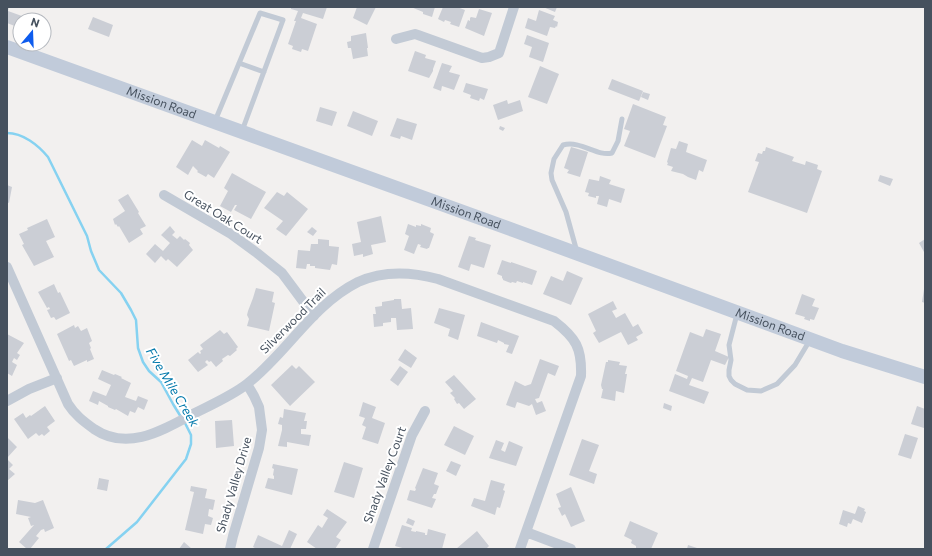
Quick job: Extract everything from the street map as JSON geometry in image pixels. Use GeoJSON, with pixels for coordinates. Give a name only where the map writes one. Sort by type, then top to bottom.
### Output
{"type":"FeatureCollection","features":[{"type":"Feature","properties":{"kind":"street"},"geometry":{"type":"LineString","coordinates":[[396,39],[415,34],[482,58],[489,57],[499,53],[514,7]]}},
{"type":"Feature","properties":{"kind":"street","name":"Mission Road"},"geometry":{"type":"LineString","coordinates":[[7,48],[578,253],[811,339],[925,378]]}},
{"type":"Feature","properties":{"kind":"street","name":"Great Oak Court"},"geometry":{"type":"LineString","coordinates":[[164,195],[231,234],[258,253],[282,273],[314,316]]}},
{"type":"Feature","properties":{"kind":"street","name":"Silverwood Trail"},"geometry":{"type":"LineString","coordinates":[[7,267],[68,404],[77,417],[96,431],[108,436],[123,439],[141,438],[169,427],[247,384],[266,367],[314,316],[340,293],[360,282],[385,275],[413,273],[438,279],[554,321],[566,330],[578,348],[581,361],[581,376],[520,549]]}},
{"type":"Feature","properties":{"kind":"street"},"geometry":{"type":"LineString","coordinates":[[7,401],[29,389],[57,378]]}},
{"type":"Feature","properties":{"kind":"street","name":"Shady Valley Drive"},"geometry":{"type":"LineString","coordinates":[[230,549],[232,536],[260,448],[262,430],[259,407],[247,384]]}},
{"type":"Feature","properties":{"kind":"street","name":"Shady Valley Court"},"geometry":{"type":"LineString","coordinates":[[373,549],[412,435],[425,411]]}},
{"type":"Feature","properties":{"kind":"street"},"geometry":{"type":"LineString","coordinates":[[526,532],[571,549]]}},
{"type":"Feature","properties":{"kind":"lane"},"geometry":{"type":"LineString","coordinates":[[214,122],[260,14],[283,20],[242,132]]}},
{"type":"Feature","properties":{"kind":"lane"},"geometry":{"type":"LineString","coordinates":[[240,63],[264,72]]}},
{"type":"Feature","properties":{"kind":"lane"},"geometry":{"type":"LineString","coordinates":[[578,253],[566,212],[552,180],[551,172],[554,159],[563,145],[569,144],[575,144],[604,154],[612,153],[618,141],[622,119]]}},
{"type":"Feature","properties":{"kind":"lane"},"geometry":{"type":"LineString","coordinates":[[737,312],[729,345],[731,360],[728,370],[731,380],[746,390],[761,391],[777,384],[795,365],[811,339]]}},
{"type":"Feature","properties":{"kind":"building"},"geometry":{"type":"Polygon","coordinates":[[[7,7],[9,7],[8,11],[12,12],[12,25],[7,23],[7,7]]]}},
{"type":"Feature","properties":{"kind":"building"},"geometry":{"type":"Polygon","coordinates":[[[291,7],[327,7],[323,19],[303,13],[301,18],[317,24],[308,51],[302,49],[301,52],[292,49],[293,46],[288,44],[298,11],[291,9],[291,7]]]}},
{"type":"Feature","properties":{"kind":"building"},"geometry":{"type":"Polygon","coordinates":[[[357,7],[376,7],[367,25],[353,18],[357,7]]]}},
{"type":"Feature","properties":{"kind":"building"},"geometry":{"type":"Polygon","coordinates":[[[411,7],[435,7],[432,17],[411,7]]]}},
{"type":"Feature","properties":{"kind":"building"},"geometry":{"type":"Polygon","coordinates":[[[443,7],[457,7],[465,10],[459,27],[450,24],[451,22],[445,20],[444,22],[438,19],[443,7]]]}},
{"type":"Feature","properties":{"kind":"building"},"geometry":{"type":"Polygon","coordinates":[[[543,7],[557,7],[555,12],[543,7]]]}},
{"type":"Feature","properties":{"kind":"building"},"geometry":{"type":"Polygon","coordinates":[[[479,9],[492,13],[484,36],[465,28],[471,17],[476,18],[479,9]]]}},
{"type":"Feature","properties":{"kind":"building"},"geometry":{"type":"Polygon","coordinates":[[[539,10],[555,16],[553,20],[558,22],[557,27],[550,27],[547,36],[525,28],[528,18],[536,21],[539,10]]]}},
{"type":"Feature","properties":{"kind":"building"},"geometry":{"type":"Polygon","coordinates":[[[93,17],[113,25],[109,37],[88,29],[93,17]]]}},
{"type":"Feature","properties":{"kind":"building"},"geometry":{"type":"Polygon","coordinates":[[[366,33],[368,56],[353,59],[351,48],[348,48],[347,42],[351,41],[351,36],[366,33]]]}},
{"type":"Feature","properties":{"kind":"building"},"geometry":{"type":"Polygon","coordinates":[[[527,35],[549,43],[543,62],[529,57],[532,47],[524,44],[527,35]]]}},
{"type":"Feature","properties":{"kind":"building"},"geometry":{"type":"Polygon","coordinates":[[[415,51],[426,55],[425,58],[436,61],[429,78],[408,71],[415,51]]]}},
{"type":"Feature","properties":{"kind":"building"},"geometry":{"type":"Polygon","coordinates":[[[442,63],[452,66],[449,72],[460,75],[454,90],[442,86],[441,91],[433,88],[442,63]]]}},
{"type":"Feature","properties":{"kind":"building"},"geometry":{"type":"Polygon","coordinates":[[[540,66],[559,74],[547,104],[528,97],[540,66]]]}},
{"type":"Feature","properties":{"kind":"building"},"geometry":{"type":"Polygon","coordinates":[[[612,79],[643,91],[639,101],[608,89],[612,79]]]}},
{"type":"Feature","properties":{"kind":"building"},"geometry":{"type":"Polygon","coordinates":[[[466,83],[488,89],[484,100],[480,98],[479,101],[470,98],[471,95],[463,92],[466,83]]]}},
{"type":"Feature","properties":{"kind":"building"},"geometry":{"type":"Polygon","coordinates":[[[643,92],[650,94],[648,100],[641,97],[643,92]]]}},
{"type":"Feature","properties":{"kind":"building"},"geometry":{"type":"Polygon","coordinates":[[[507,100],[508,104],[520,100],[523,111],[498,120],[493,105],[507,100]]]}},
{"type":"Feature","properties":{"kind":"building"},"geometry":{"type":"Polygon","coordinates":[[[633,104],[666,117],[663,125],[667,126],[655,158],[624,146],[630,131],[624,129],[633,104]]]}},
{"type":"Feature","properties":{"kind":"building"},"geometry":{"type":"Polygon","coordinates":[[[320,107],[337,112],[332,126],[316,121],[320,107]]]}},
{"type":"Feature","properties":{"kind":"building"},"geometry":{"type":"Polygon","coordinates":[[[353,111],[378,121],[372,136],[347,126],[353,111]]]}},
{"type":"Feature","properties":{"kind":"building"},"geometry":{"type":"Polygon","coordinates":[[[397,118],[417,124],[412,140],[401,136],[400,139],[390,136],[397,118]]]}},
{"type":"Feature","properties":{"kind":"building"},"geometry":{"type":"Polygon","coordinates":[[[500,126],[505,128],[503,131],[499,129],[500,126]]]}},
{"type":"Feature","properties":{"kind":"building"},"geometry":{"type":"Polygon","coordinates":[[[192,140],[202,146],[205,140],[230,152],[214,178],[208,174],[206,177],[197,172],[198,171],[193,166],[188,175],[176,167],[192,140]]]}},
{"type":"Feature","properties":{"kind":"building"},"geometry":{"type":"Polygon","coordinates":[[[679,141],[688,144],[686,152],[707,160],[703,172],[699,170],[696,180],[683,174],[671,171],[673,167],[667,165],[671,148],[676,149],[679,141]]]}},
{"type":"Feature","properties":{"kind":"building"},"geometry":{"type":"Polygon","coordinates":[[[571,147],[588,152],[580,177],[567,173],[569,170],[564,168],[571,147]]]}},
{"type":"Feature","properties":{"kind":"building"},"geometry":{"type":"Polygon","coordinates":[[[766,147],[794,157],[792,161],[805,165],[806,161],[818,165],[817,169],[822,171],[807,213],[748,192],[759,162],[755,161],[758,153],[762,154],[766,147]]]}},
{"type":"Feature","properties":{"kind":"building"},"geometry":{"type":"Polygon","coordinates":[[[232,173],[266,192],[251,219],[234,210],[237,205],[235,205],[231,212],[220,206],[228,191],[224,188],[232,173]]]}},
{"type":"Feature","properties":{"kind":"building"},"geometry":{"type":"Polygon","coordinates":[[[880,175],[893,179],[890,186],[878,181],[880,175]]]}},
{"type":"Feature","properties":{"kind":"building"},"geometry":{"type":"Polygon","coordinates":[[[600,176],[611,180],[609,184],[625,189],[621,203],[609,199],[607,207],[597,204],[599,196],[596,196],[596,198],[588,196],[589,193],[585,192],[589,179],[599,181],[600,176]]]}},
{"type":"Feature","properties":{"kind":"building"},"geometry":{"type":"Polygon","coordinates":[[[7,185],[12,187],[9,203],[7,202],[7,185]]]}},
{"type":"Feature","properties":{"kind":"building"},"geometry":{"type":"Polygon","coordinates":[[[277,192],[284,196],[287,192],[308,209],[286,236],[276,229],[283,221],[264,208],[277,192]]]}},
{"type":"Feature","properties":{"kind":"building"},"geometry":{"type":"Polygon","coordinates":[[[128,194],[146,226],[140,229],[143,234],[129,243],[119,226],[118,227],[116,224],[115,225],[113,219],[125,211],[118,200],[128,194]]]}},
{"type":"Feature","properties":{"kind":"building"},"geometry":{"type":"Polygon","coordinates":[[[381,216],[386,242],[371,245],[373,254],[363,257],[363,254],[354,256],[352,244],[361,242],[357,222],[381,216]]]}},
{"type":"Feature","properties":{"kind":"building"},"geometry":{"type":"Polygon","coordinates":[[[47,219],[55,237],[46,241],[54,257],[34,266],[22,245],[24,244],[19,234],[28,230],[27,228],[47,219]]]}},
{"type":"Feature","properties":{"kind":"building"},"geometry":{"type":"Polygon","coordinates":[[[408,224],[416,227],[416,225],[421,226],[421,224],[431,228],[430,232],[434,234],[429,248],[427,249],[420,247],[421,245],[418,244],[414,254],[404,250],[409,236],[405,234],[408,224]]]}},
{"type":"Feature","properties":{"kind":"building"},"geometry":{"type":"Polygon","coordinates":[[[170,226],[175,232],[172,235],[177,239],[180,236],[184,240],[185,239],[190,243],[189,245],[193,250],[177,267],[168,259],[166,261],[161,256],[155,263],[146,254],[155,244],[163,251],[170,243],[161,235],[170,226]]]}},
{"type":"Feature","properties":{"kind":"building"},"geometry":{"type":"Polygon","coordinates":[[[312,227],[317,231],[313,236],[307,232],[312,227]]]}},
{"type":"Feature","properties":{"kind":"building"},"geometry":{"type":"Polygon","coordinates":[[[469,236],[476,238],[475,240],[491,245],[484,268],[471,264],[469,271],[458,267],[469,236]]]}},
{"type":"Feature","properties":{"kind":"building"},"geometry":{"type":"Polygon","coordinates":[[[318,239],[329,240],[329,246],[339,247],[337,265],[332,264],[330,270],[315,268],[315,266],[310,266],[310,264],[307,264],[306,269],[296,268],[298,250],[310,251],[311,244],[318,244],[318,239]]]}},
{"type":"Feature","properties":{"kind":"building"},"geometry":{"type":"Polygon","coordinates":[[[925,239],[925,251],[924,252],[919,243],[925,239]]]}},
{"type":"Feature","properties":{"kind":"building"},"geometry":{"type":"Polygon","coordinates":[[[502,260],[537,271],[532,285],[517,281],[516,283],[511,283],[503,280],[502,276],[497,274],[502,260]]]}},
{"type":"Feature","properties":{"kind":"building"},"geometry":{"type":"Polygon","coordinates":[[[567,271],[583,278],[571,305],[543,294],[551,276],[563,281],[567,271]]]}},
{"type":"Feature","properties":{"kind":"building"},"geometry":{"type":"Polygon","coordinates":[[[54,284],[58,293],[60,292],[70,313],[56,320],[54,317],[51,318],[47,310],[50,309],[49,307],[47,308],[38,292],[54,284]]]}},
{"type":"Feature","properties":{"kind":"building"},"geometry":{"type":"Polygon","coordinates":[[[256,288],[274,292],[272,302],[275,303],[269,331],[247,326],[249,319],[247,315],[256,288]]]}},
{"type":"Feature","properties":{"kind":"building"},"geometry":{"type":"Polygon","coordinates":[[[925,289],[925,303],[922,302],[925,289]]]}},
{"type":"Feature","properties":{"kind":"building"},"geometry":{"type":"Polygon","coordinates":[[[802,294],[815,299],[812,306],[819,308],[814,320],[810,319],[810,321],[804,319],[805,317],[795,314],[802,294]]]}},
{"type":"Feature","properties":{"kind":"building"},"geometry":{"type":"Polygon","coordinates":[[[401,299],[402,309],[411,308],[413,329],[397,330],[396,318],[391,318],[391,322],[383,323],[383,326],[374,327],[373,314],[376,314],[375,307],[382,306],[382,302],[401,299]]]}},
{"type":"Feature","properties":{"kind":"building"},"geometry":{"type":"Polygon","coordinates":[[[613,301],[617,309],[612,311],[616,318],[625,313],[633,327],[638,324],[643,333],[636,337],[638,340],[628,345],[621,332],[599,343],[593,333],[596,331],[588,314],[613,301]]]}},
{"type":"Feature","properties":{"kind":"building"},"geometry":{"type":"Polygon","coordinates":[[[439,308],[465,315],[458,340],[448,336],[450,329],[434,323],[439,308]]]}},
{"type":"Feature","properties":{"kind":"building"},"geometry":{"type":"Polygon","coordinates":[[[481,322],[519,336],[512,354],[506,352],[509,345],[498,340],[497,343],[477,336],[481,322]]]}},
{"type":"Feature","properties":{"kind":"building"},"geometry":{"type":"Polygon","coordinates":[[[74,325],[75,328],[78,326],[81,331],[87,328],[92,341],[89,343],[94,359],[87,362],[87,360],[74,366],[71,360],[69,361],[57,334],[74,325]]]}},
{"type":"Feature","properties":{"kind":"building"},"geometry":{"type":"Polygon","coordinates":[[[706,329],[721,334],[715,351],[729,357],[725,365],[711,360],[703,382],[692,378],[689,385],[709,392],[704,404],[669,391],[675,374],[687,379],[688,376],[676,371],[690,332],[703,337],[706,329]]]}},
{"type":"Feature","properties":{"kind":"building"},"geometry":{"type":"Polygon","coordinates":[[[220,330],[224,334],[227,332],[238,347],[236,349],[237,350],[230,356],[228,355],[222,359],[223,361],[216,367],[211,361],[209,362],[207,360],[205,362],[208,365],[198,372],[188,360],[198,352],[200,354],[200,351],[203,349],[200,345],[220,330]]]}},
{"type":"Feature","properties":{"kind":"building"},"geometry":{"type":"Polygon","coordinates":[[[7,334],[24,343],[17,353],[20,355],[17,360],[14,358],[12,362],[17,365],[12,376],[7,373],[7,334]]]}},
{"type":"Feature","properties":{"kind":"building"},"geometry":{"type":"Polygon","coordinates":[[[405,349],[417,358],[411,368],[398,360],[405,349]]]}},
{"type":"Feature","properties":{"kind":"building"},"geometry":{"type":"Polygon","coordinates":[[[540,359],[559,366],[555,376],[548,373],[539,398],[535,399],[537,403],[542,401],[546,411],[536,415],[532,404],[529,406],[517,402],[515,408],[506,405],[515,381],[525,386],[531,384],[540,359]]]}},
{"type":"Feature","properties":{"kind":"building"},"geometry":{"type":"Polygon","coordinates":[[[608,360],[620,362],[619,365],[627,366],[624,393],[616,391],[615,401],[601,398],[603,389],[601,385],[606,362],[608,362],[608,360]]]}},
{"type":"Feature","properties":{"kind":"building"},"geometry":{"type":"Polygon","coordinates":[[[292,365],[296,369],[299,366],[315,382],[290,406],[271,385],[292,365]]]}},
{"type":"Feature","properties":{"kind":"building"},"geometry":{"type":"Polygon","coordinates":[[[400,366],[408,372],[398,386],[390,380],[400,366]]]}},
{"type":"Feature","properties":{"kind":"building"},"geometry":{"type":"Polygon","coordinates":[[[102,370],[122,377],[121,378],[131,383],[125,397],[136,401],[138,396],[148,400],[144,410],[138,407],[135,413],[130,411],[128,416],[99,401],[98,405],[89,401],[93,391],[106,396],[111,385],[98,379],[102,370]]]}},
{"type":"Feature","properties":{"kind":"building"},"geometry":{"type":"Polygon","coordinates":[[[454,375],[476,399],[464,409],[459,403],[457,404],[454,399],[455,398],[450,393],[453,391],[445,382],[454,375]]]}},
{"type":"Feature","properties":{"kind":"building"},"geometry":{"type":"Polygon","coordinates":[[[363,402],[376,407],[372,418],[385,423],[378,444],[362,439],[366,427],[362,425],[365,418],[359,416],[363,402]]]}},
{"type":"Feature","properties":{"kind":"building"},"geometry":{"type":"Polygon","coordinates":[[[664,403],[672,406],[671,411],[663,408],[664,403]]]}},
{"type":"Feature","properties":{"kind":"building"},"geometry":{"type":"Polygon","coordinates":[[[45,406],[55,421],[47,427],[50,431],[44,436],[42,434],[39,436],[36,433],[28,439],[14,419],[23,413],[26,418],[30,415],[31,416],[45,406]]]}},
{"type":"Feature","properties":{"kind":"building"},"geometry":{"type":"Polygon","coordinates":[[[917,406],[925,409],[924,428],[911,424],[917,406]]]}},
{"type":"Feature","properties":{"kind":"building"},"geometry":{"type":"Polygon","coordinates":[[[284,409],[306,413],[304,421],[307,421],[306,429],[301,429],[301,434],[311,435],[309,446],[287,442],[287,447],[278,446],[282,425],[278,424],[280,417],[283,418],[284,409]]]}},
{"type":"Feature","properties":{"kind":"building"},"geometry":{"type":"Polygon","coordinates":[[[232,420],[234,446],[216,448],[215,421],[232,420]]]}},
{"type":"Feature","properties":{"kind":"building"},"geometry":{"type":"Polygon","coordinates":[[[454,426],[474,436],[465,455],[444,445],[454,426]]]}},
{"type":"Feature","properties":{"kind":"building"},"geometry":{"type":"Polygon","coordinates":[[[905,434],[918,438],[911,459],[898,455],[905,434]]]}},
{"type":"Feature","properties":{"kind":"building"},"geometry":{"type":"Polygon","coordinates":[[[7,437],[17,447],[7,458],[7,437]]]}},
{"type":"Feature","properties":{"kind":"building"},"geometry":{"type":"Polygon","coordinates":[[[582,439],[599,445],[589,471],[597,474],[594,484],[569,475],[582,439]]]}},
{"type":"Feature","properties":{"kind":"building"},"geometry":{"type":"Polygon","coordinates":[[[496,440],[504,443],[501,450],[505,452],[509,441],[523,447],[516,466],[489,458],[496,440]]]}},
{"type":"Feature","properties":{"kind":"building"},"geometry":{"type":"Polygon","coordinates":[[[7,459],[13,465],[9,469],[15,474],[7,481],[7,459]]]}},
{"type":"Feature","properties":{"kind":"building"},"geometry":{"type":"Polygon","coordinates":[[[451,461],[461,465],[456,476],[446,471],[451,461]]]}},
{"type":"Feature","properties":{"kind":"building"},"geometry":{"type":"Polygon","coordinates":[[[344,462],[363,468],[354,498],[334,492],[344,462]]]}},
{"type":"Feature","properties":{"kind":"building"},"geometry":{"type":"Polygon","coordinates":[[[273,464],[298,469],[292,495],[265,488],[268,478],[274,479],[274,469],[272,468],[273,464]]]}},
{"type":"Feature","properties":{"kind":"building"},"geometry":{"type":"Polygon","coordinates":[[[423,468],[438,473],[434,484],[439,486],[436,494],[434,494],[432,498],[436,499],[432,508],[407,500],[410,490],[415,491],[416,489],[415,488],[423,468]]]}},
{"type":"Feature","properties":{"kind":"building"},"geometry":{"type":"Polygon","coordinates":[[[99,478],[109,480],[107,491],[97,489],[99,478]]]}},
{"type":"Feature","properties":{"kind":"building"},"geometry":{"type":"Polygon","coordinates":[[[491,480],[505,484],[503,490],[505,491],[500,508],[497,507],[495,515],[471,506],[474,498],[485,501],[491,480]]]}},
{"type":"Feature","properties":{"kind":"building"},"geometry":{"type":"Polygon","coordinates":[[[191,486],[207,489],[205,498],[215,500],[213,510],[209,509],[208,516],[213,518],[211,525],[205,524],[203,534],[185,530],[194,492],[190,491],[191,486]]]}},
{"type":"Feature","properties":{"kind":"building"},"geometry":{"type":"Polygon","coordinates":[[[571,487],[585,521],[571,527],[565,514],[562,516],[558,508],[561,507],[556,494],[571,487]]]}},
{"type":"Feature","properties":{"kind":"building"},"geometry":{"type":"Polygon","coordinates":[[[18,500],[35,503],[43,500],[54,528],[45,532],[44,529],[41,530],[36,536],[39,538],[30,549],[27,549],[19,542],[34,525],[31,526],[28,518],[31,517],[16,514],[18,500]]]}},
{"type":"Feature","properties":{"kind":"building"},"geometry":{"type":"Polygon","coordinates":[[[858,506],[865,509],[864,511],[866,512],[862,523],[853,519],[851,524],[848,523],[847,527],[839,524],[843,510],[855,514],[858,506]]]}},
{"type":"Feature","properties":{"kind":"building"},"geometry":{"type":"Polygon","coordinates":[[[327,509],[347,522],[336,537],[341,540],[335,549],[317,549],[307,542],[318,525],[322,528],[328,518],[323,515],[327,509]]]}},
{"type":"Feature","properties":{"kind":"building"},"geometry":{"type":"Polygon","coordinates":[[[408,518],[415,521],[413,526],[406,523],[408,518]]]}},
{"type":"Feature","properties":{"kind":"building"},"geometry":{"type":"Polygon","coordinates":[[[630,521],[658,533],[651,549],[636,548],[636,546],[631,543],[632,540],[624,536],[630,521]]]}},
{"type":"Feature","properties":{"kind":"building"},"geometry":{"type":"Polygon","coordinates":[[[402,525],[412,528],[411,531],[425,533],[425,535],[427,535],[428,529],[446,534],[442,549],[406,549],[395,546],[402,525]]]}},
{"type":"Feature","properties":{"kind":"building"},"geometry":{"type":"Polygon","coordinates":[[[289,530],[297,534],[290,549],[257,549],[253,547],[258,535],[282,546],[289,530]]]}},
{"type":"Feature","properties":{"kind":"building"},"geometry":{"type":"Polygon","coordinates":[[[477,531],[489,546],[486,549],[456,549],[477,531]]]}},
{"type":"Feature","properties":{"kind":"building"},"geometry":{"type":"Polygon","coordinates":[[[184,542],[192,549],[179,549],[184,542]]]}},
{"type":"Feature","properties":{"kind":"building"},"geometry":{"type":"Polygon","coordinates":[[[688,545],[700,549],[687,549],[688,545]]]}},
{"type":"Feature","properties":{"kind":"waterway","name":"Five Mile Creek"},"geometry":{"type":"LineString","coordinates":[[7,133],[19,135],[30,140],[48,157],[87,236],[91,251],[99,270],[121,293],[136,320],[138,348],[143,362],[149,371],[161,382],[181,417]]}},
{"type":"Feature","properties":{"kind":"waterway","name":"Five Mile Creek"},"geometry":{"type":"LineString","coordinates":[[106,549],[137,522],[186,459],[191,444],[191,435],[184,421]]}}]}
